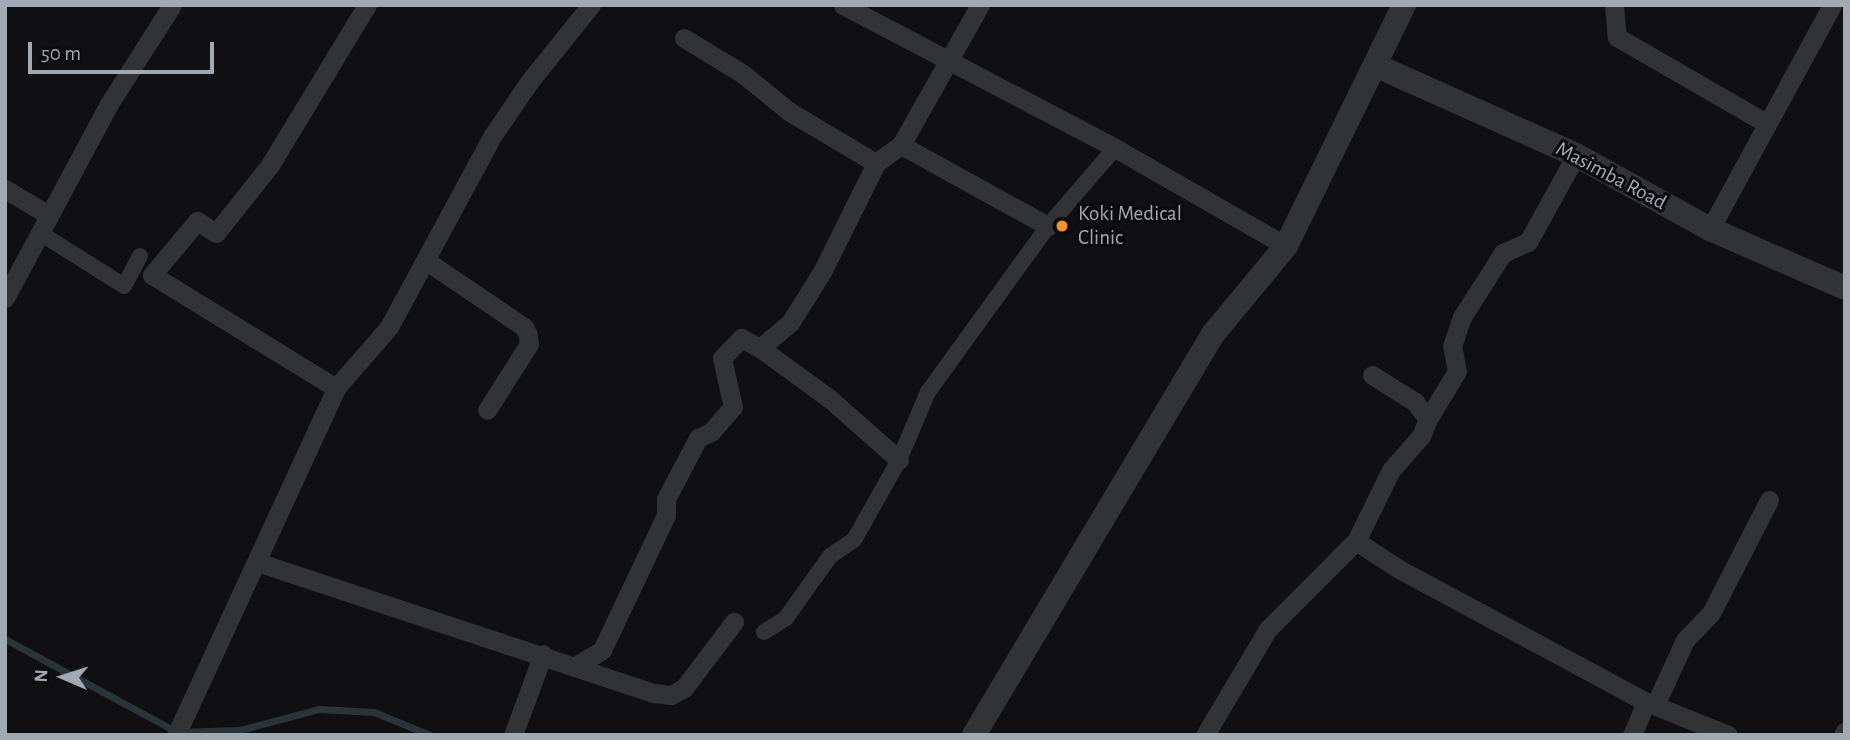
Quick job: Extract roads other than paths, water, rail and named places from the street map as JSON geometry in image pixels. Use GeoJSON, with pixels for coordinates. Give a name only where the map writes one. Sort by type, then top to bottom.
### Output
{"type":"FeatureCollection","features":[{"type":"Feature","properties":{"kind":"street"},"geometry":{"type":"LineString","coordinates":[[5,298],[44,223],[172,5]]}},
{"type":"Feature","properties":{"kind":"street"},"geometry":{"type":"LineString","coordinates":[[336,388],[152,275],[197,221],[216,233],[254,185],[367,5]]}},
{"type":"Feature","properties":{"kind":"street"},"geometry":{"type":"LineString","coordinates":[[176,735],[336,388],[389,327],[493,135],[528,82],[591,5]]}},
{"type":"Feature","properties":{"kind":"street"},"geometry":{"type":"LineString","coordinates":[[843,5],[1115,148],[1286,246]]}},
{"type":"Feature","properties":{"kind":"street"},"geometry":{"type":"LineString","coordinates":[[760,348],[790,323],[822,272],[876,163],[901,145],[980,5]]}},
{"type":"Feature","properties":{"kind":"street"},"geometry":{"type":"LineString","coordinates":[[974,735],[1214,333],[1286,246],[1377,66],[1404,5]]}},
{"type":"Feature","properties":{"kind":"street"},"geometry":{"type":"LineString","coordinates":[[1614,5],[1617,37],[1766,123]]}},
{"type":"Feature","properties":{"kind":"street"},"geometry":{"type":"LineString","coordinates":[[1710,229],[1832,5]]}},
{"type":"Feature","properties":{"kind":"street"},"geometry":{"type":"LineString","coordinates":[[684,38],[743,74],[790,112],[876,163]]}},
{"type":"Feature","properties":{"kind":"street","name":"Masimba Road"},"geometry":{"type":"LineString","coordinates":[[1377,66],[1576,155],[1710,229],[1845,288]]}},
{"type":"Feature","properties":{"kind":"street"},"geometry":{"type":"LineString","coordinates":[[901,145],[1048,226]]}},
{"type":"Feature","properties":{"kind":"street"},"geometry":{"type":"LineString","coordinates":[[764,632],[786,618],[830,556],[854,540],[899,460],[928,392],[1048,226],[1115,148]]}},
{"type":"Feature","properties":{"kind":"street"},"geometry":{"type":"LineString","coordinates":[[1205,735],[1268,629],[1356,541],[1391,470],[1422,436],[1428,419],[1457,371],[1452,346],[1462,317],[1503,253],[1528,242],[1576,155]]}},
{"type":"Feature","properties":{"kind":"street"},"geometry":{"type":"LineString","coordinates":[[5,189],[124,286],[140,256]]}},
{"type":"Feature","properties":{"kind":"street"},"geometry":{"type":"LineString","coordinates":[[425,260],[523,327],[528,335],[529,344],[487,410]]}},
{"type":"Feature","properties":{"kind":"street"},"geometry":{"type":"LineString","coordinates":[[575,667],[602,650],[666,515],[666,499],[698,438],[712,432],[733,407],[722,358],[741,338],[760,348],[830,399],[899,460]]}},
{"type":"Feature","properties":{"kind":"street"},"geometry":{"type":"LineString","coordinates":[[1371,375],[1415,402],[1428,419]]}},
{"type":"Feature","properties":{"kind":"street"},"geometry":{"type":"LineString","coordinates":[[1632,735],[1685,640],[1711,613],[1769,500]]}},
{"type":"Feature","properties":{"kind":"street"},"geometry":{"type":"LineString","coordinates":[[1356,541],[1399,569],[1651,703],[1728,735]]}},
{"type":"Feature","properties":{"kind":"street"},"geometry":{"type":"LineString","coordinates":[[257,562],[543,654],[575,667],[671,695],[684,688],[734,622]]}},
{"type":"Feature","properties":{"kind":"street"},"geometry":{"type":"LineString","coordinates":[[513,735],[543,654]]}},
{"type":"Feature","properties":{"kind":"waterway"},"geometry":{"type":"LineString","coordinates":[[5,639],[177,732],[240,730],[319,709],[374,712],[430,735]]}},
{"type":"Feature","properties":{"kind":"place","name":"Koki Medical Clinic"},"geometry":{"type":"Point","coordinates":[1062,226]}}]}
